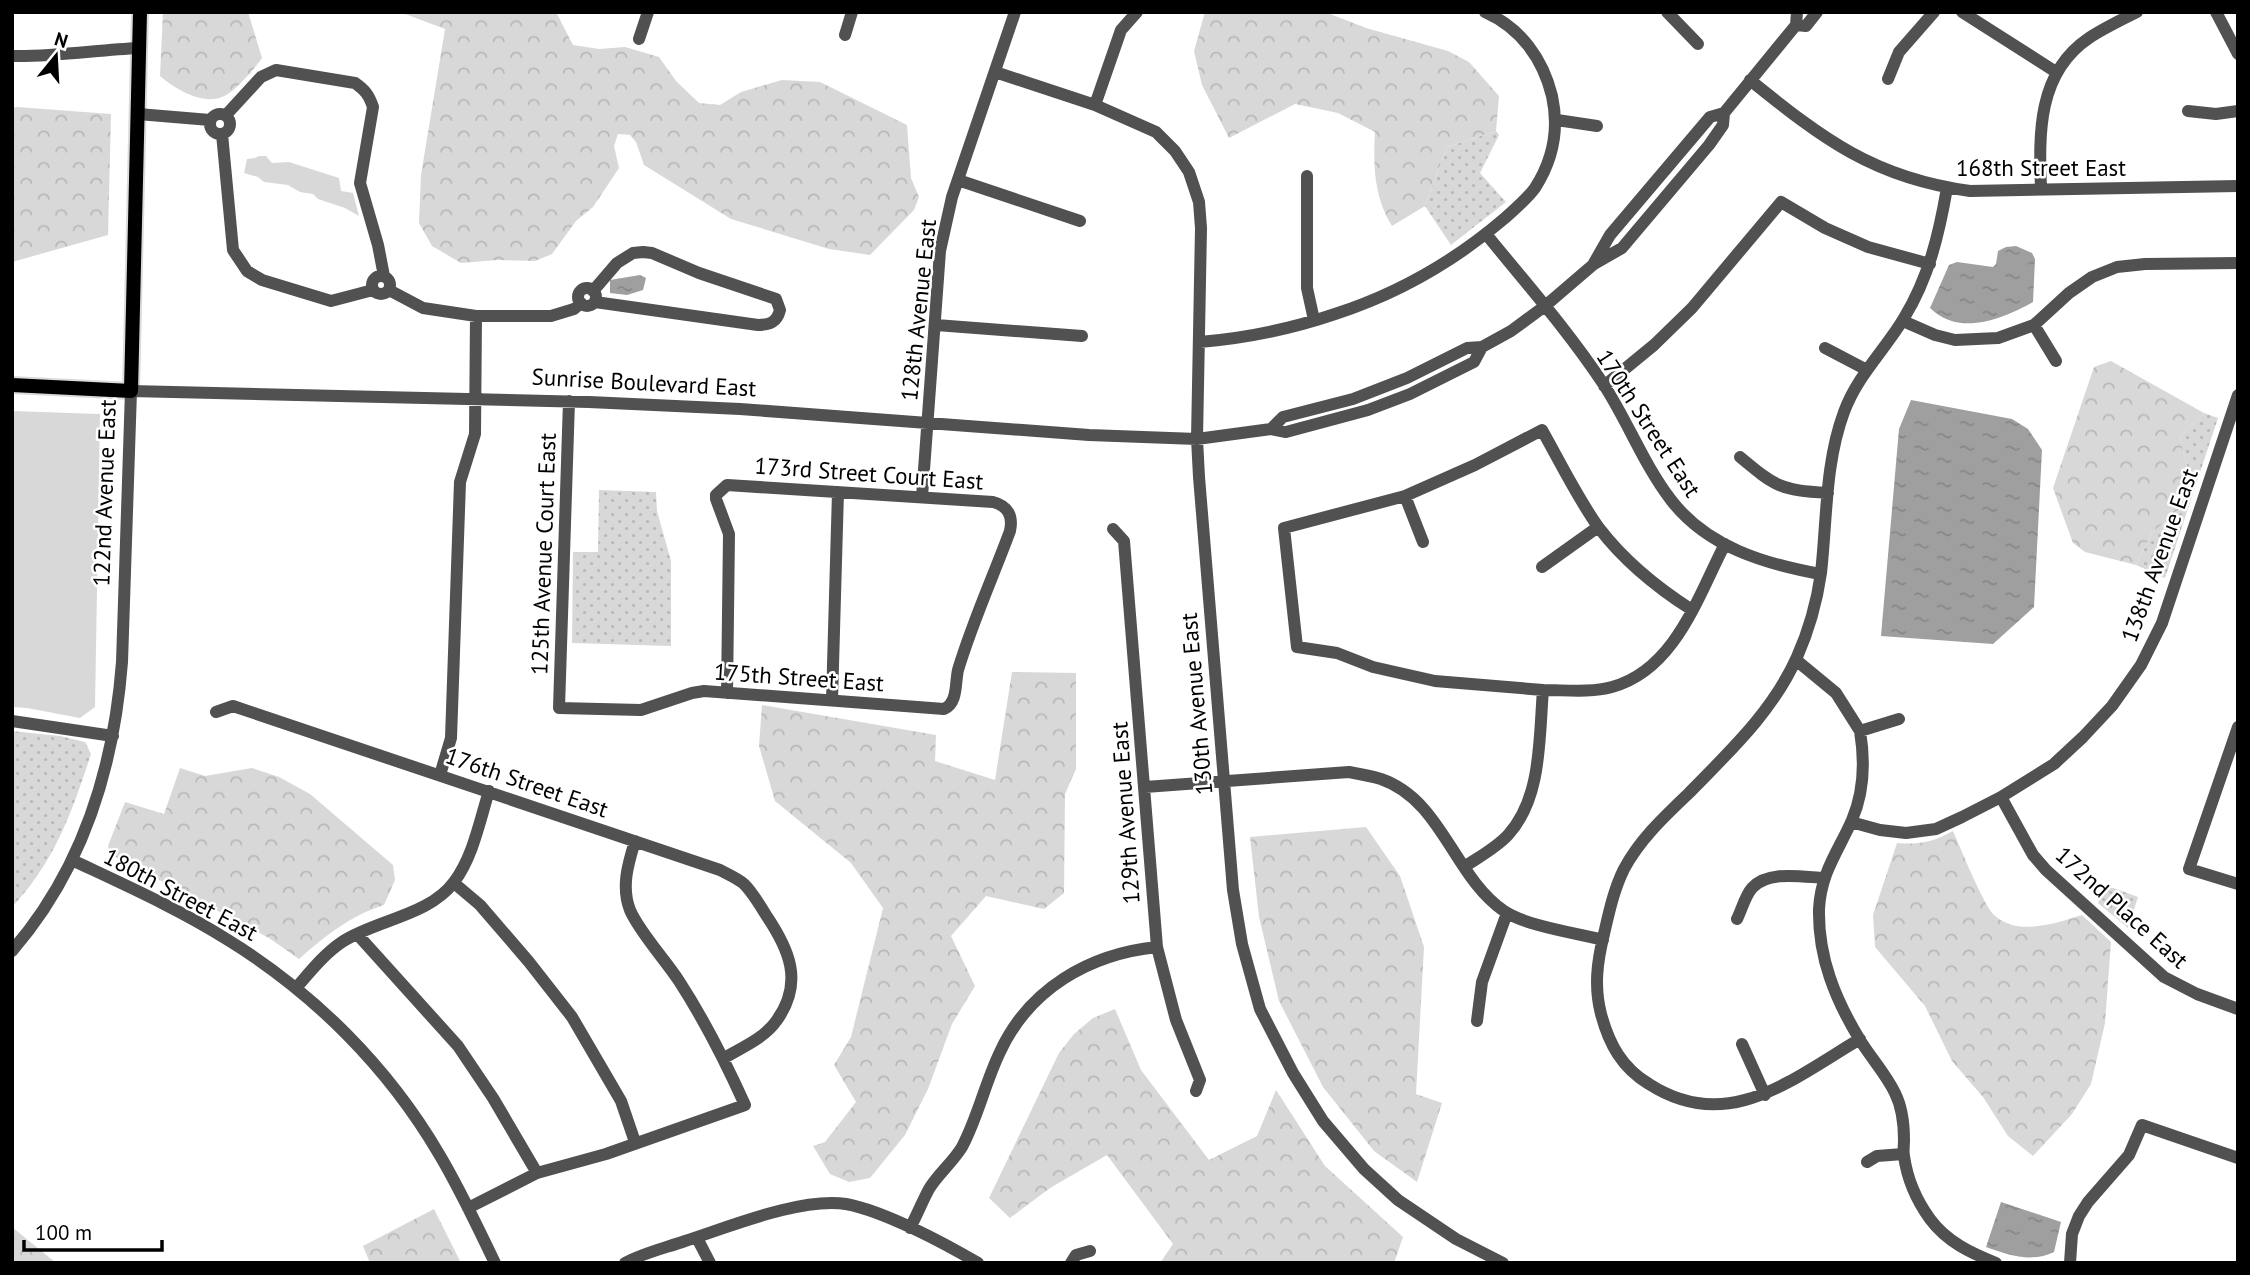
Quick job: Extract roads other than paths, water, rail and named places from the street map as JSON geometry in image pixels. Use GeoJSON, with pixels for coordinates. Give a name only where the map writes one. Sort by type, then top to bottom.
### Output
{"type":"FeatureCollection","features":[{"type":"Feature","properties":{"kind":"main road","name":"122nd Avenue East"},"geometry":{"type":"LineString","coordinates":[[131,391],[140,12]]}},
{"type":"Feature","properties":{"kind":"main road","name":"Sunrise Boulevard East"},"geometry":{"type":"LineString","coordinates":[[12,386],[131,391]]}},
{"type":"Feature","properties":{"kind":"street"},"geometry":{"type":"LineString","coordinates":[[639,39],[648,12]]}},
{"type":"Feature","properties":{"kind":"street"},"geometry":{"type":"LineString","coordinates":[[845,35],[852,12]]}},
{"type":"Feature","properties":{"kind":"street","name":"128th Avenue East"},"geometry":{"type":"LineString","coordinates":[[922,497],[943,230],[1015,12]]}},
{"type":"Feature","properties":{"kind":"street"},"geometry":{"type":"LineString","coordinates":[[1095,105],[1121,30],[1137,12]]}},
{"type":"Feature","properties":{"kind":"street"},"geometry":{"type":"LineString","coordinates":[[1200,342],[1274,331],[1358,306],[1449,260],[1486,234],[1535,187],[1546,165],[1556,120],[1547,81],[1527,43],[1513,29],[1485,12]]}},
{"type":"Feature","properties":{"kind":"street"},"geometry":{"type":"LineString","coordinates":[[1667,12],[1698,44]]}},
{"type":"Feature","properties":{"kind":"street","name":"Sunrise Boulevard East"},"geometry":{"type":"LineString","coordinates":[[131,391],[569,401],[740,409],[1116,437],[1196,439],[1271,429],[1286,432],[1335,421],[1410,394],[1474,362],[1482,347],[1511,331],[1545,306],[1594,264],[1610,235],[1710,117],[1723,119],[1796,19],[1806,26],[1817,12]]}},
{"type":"Feature","properties":{"kind":"street"},"geometry":{"type":"LineString","coordinates":[[1888,79],[1899,52],[1934,12]]}},
{"type":"Feature","properties":{"kind":"street"},"geometry":{"type":"LineString","coordinates":[[1962,12],[2056,72]]}},
{"type":"Feature","properties":{"kind":"street"},"geometry":{"type":"LineString","coordinates":[[2041,190],[2040,126],[2046,97],[2056,72],[2088,38],[2137,12]]}},
{"type":"Feature","properties":{"kind":"street"},"geometry":{"type":"LineString","coordinates":[[2216,12],[2238,54]]}},
{"type":"Feature","properties":{"kind":"street"},"geometry":{"type":"LineString","coordinates":[[12,56],[48,57],[77,52],[139,48]]}},
{"type":"Feature","properties":{"kind":"street"},"geometry":{"type":"LineString","coordinates":[[226,115],[261,78],[276,70],[355,83],[364,89],[373,107],[360,183],[384,276],[390,282],[389,290],[383,295],[377,294],[373,290],[374,278],[384,276]]}},
{"type":"Feature","properties":{"kind":"street","name":"130th Avenue East"},"geometry":{"type":"LineString","coordinates":[[995,72],[1095,105],[1156,132],[1181,158],[1192,178],[1199,202],[1201,228],[1196,439],[1223,780],[1233,890],[1240,931],[1260,1009],[1293,1073],[1323,1121],[1364,1170],[1398,1200],[1455,1239],[1503,1263]]}},
{"type":"Feature","properties":{"kind":"street","name":"168th Street East"},"geometry":{"type":"LineString","coordinates":[[1750,80],[1797,118],[1858,157],[1901,177],[1947,188],[1970,191],[2238,186]]}},
{"type":"Feature","properties":{"kind":"street"},"geometry":{"type":"LineString","coordinates":[[2188,111],[2216,114],[2238,111]]}},
{"type":"Feature","properties":{"kind":"street"},"geometry":{"type":"LineString","coordinates":[[138,114],[210,120]]}},
{"type":"Feature","properties":{"kind":"street"},"geometry":{"type":"LineString","coordinates":[[216,114],[226,115],[230,124],[228,131],[222,134],[212,131],[210,120],[216,114]]}},
{"type":"Feature","properties":{"kind":"street"},"geometry":{"type":"LineString","coordinates":[[1556,120],[1597,126]]}},
{"type":"Feature","properties":{"kind":"street"},"geometry":{"type":"LineString","coordinates":[[222,134],[233,250],[247,271],[262,280],[331,301],[373,290]]}},
{"type":"Feature","properties":{"kind":"street"},"geometry":{"type":"LineString","coordinates":[[1307,176],[1307,288],[1314,320]]}},
{"type":"Feature","properties":{"kind":"street"},"geometry":{"type":"LineString","coordinates":[[958,180],[1080,220]]}},
{"type":"Feature","properties":{"kind":"street"},"geometry":{"type":"LineString","coordinates":[[1860,1039],[1765,1095],[1720,1105],[1693,1103],[1668,1095],[1636,1076],[1619,1059],[1606,1034],[1596,996],[1597,970],[1612,898],[1624,869],[1646,836],[1742,739],[1765,711],[1796,660],[1812,616],[1820,574],[1834,445],[1844,411],[1867,369],[1903,321],[1920,290],[1939,234],[1947,188]]}},
{"type":"Feature","properties":{"kind":"street"},"geometry":{"type":"LineString","coordinates":[[1604,386],[1654,345],[1692,308],[1781,202],[1825,228],[1868,247],[1930,264]]}},
{"type":"Feature","properties":{"kind":"street","name":"170th Street East"},"geometry":{"type":"LineString","coordinates":[[1486,234],[1545,306],[1604,386],[1669,498],[1684,516],[1725,544],[1753,558],[1820,574]]}},
{"type":"Feature","properties":{"kind":"street"},"geometry":{"type":"LineString","coordinates":[[389,290],[423,308],[476,316],[551,316],[574,309],[581,303],[579,295],[582,290],[588,288],[594,296],[758,325],[775,321],[780,310],[776,299],[699,273],[652,253],[633,253],[625,257],[617,263],[594,296]]}},
{"type":"Feature","properties":{"kind":"street"},"geometry":{"type":"LineString","coordinates":[[1903,321],[1935,335],[1955,340],[1998,338],[2034,325],[2069,293],[2092,277],[2117,267],[2238,262]]}},
{"type":"Feature","properties":{"kind":"street"},"geometry":{"type":"LineString","coordinates":[[440,775],[452,738],[460,482],[475,434],[476,316]]}},
{"type":"Feature","properties":{"kind":"street"},"geometry":{"type":"LineString","coordinates":[[936,325],[1082,336]]}},
{"type":"Feature","properties":{"kind":"street"},"geometry":{"type":"LineString","coordinates":[[2034,325],[2056,361]]}},
{"type":"Feature","properties":{"kind":"street"},"geometry":{"type":"LineString","coordinates":[[1825,348],[1867,369]]}},
{"type":"Feature","properties":{"kind":"street","name":"122nd Avenue East"},"geometry":{"type":"LineString","coordinates":[[12,951],[51,898],[72,860],[94,809],[113,736],[122,662],[131,391]]}},
{"type":"Feature","properties":{"kind":"street","name":"138th Avenue East"},"geometry":{"type":"LineString","coordinates":[[2001,797],[2054,764],[2083,737],[2112,706],[2141,665],[2162,622],[2238,395]]}},
{"type":"Feature","properties":{"kind":"street","name":"125th Avenue Court East"},"geometry":{"type":"LineString","coordinates":[[559,708],[569,401]]}},
{"type":"Feature","properties":{"kind":"street"},"geometry":{"type":"LineString","coordinates":[[1692,610],[1661,591],[1636,569],[1598,527],[1542,430],[1475,465],[1405,496],[1284,528],[1297,647],[1337,653],[1373,667],[1435,681],[1543,690],[1592,691],[1613,687],[1636,678],[1667,651],[1692,610],[1725,544]]}},
{"type":"Feature","properties":{"kind":"street"},"geometry":{"type":"LineString","coordinates":[[1740,457],[1782,488],[1828,493]]}},
{"type":"Feature","properties":{"kind":"street","name":"173rd Street Court East"},"geometry":{"type":"LineString","coordinates":[[727,693],[729,534],[716,495],[727,485],[993,502],[1006,508],[1012,522],[1010,531],[958,672],[952,703]]}},
{"type":"Feature","properties":{"kind":"street"},"geometry":{"type":"LineString","coordinates":[[832,701],[838,492]]}},
{"type":"Feature","properties":{"kind":"street"},"geometry":{"type":"LineString","coordinates":[[1405,496],[1423,542]]}},
{"type":"Feature","properties":{"kind":"street"},"geometry":{"type":"LineString","coordinates":[[1542,567],[1598,527]]}},
{"type":"Feature","properties":{"kind":"street","name":"129th Avenue East"},"geometry":{"type":"LineString","coordinates":[[1113,529],[1124,541],[1157,947],[1176,1020],[1200,1080],[1196,1091]]}},
{"type":"Feature","properties":{"kind":"street"},"geometry":{"type":"LineString","coordinates":[[1796,660],[1836,693],[1860,732],[1863,773],[1860,798],[1824,878],[1819,909],[1822,953],[1833,989],[1860,1039],[1895,1094],[1902,1115],[1903,1154],[1919,1202],[1932,1221],[1949,1238],[1968,1251],[1996,1263]]}},
{"type":"Feature","properties":{"kind":"street"},"geometry":{"type":"LineString","coordinates":[[1464,867],[1501,841],[1521,816],[1531,792],[1538,757],[1543,690]]}},
{"type":"Feature","properties":{"kind":"street","name":"175th Street East"},"geometry":{"type":"LineString","coordinates":[[559,708],[641,710],[692,693],[727,693],[944,709],[952,703]]}},
{"type":"Feature","properties":{"kind":"street","name":"176th Street East"},"geometry":{"type":"LineString","coordinates":[[216,712],[233,706],[720,870],[743,883],[772,923],[788,953],[792,977],[788,996],[777,1021],[754,1041],[724,1058]]}},
{"type":"Feature","properties":{"kind":"street"},"geometry":{"type":"LineString","coordinates":[[1860,732],[1899,719]]}},
{"type":"Feature","properties":{"kind":"street"},"geometry":{"type":"LineString","coordinates":[[12,721],[113,736]]}},
{"type":"Feature","properties":{"kind":"street"},"geometry":{"type":"LineString","coordinates":[[2238,727],[2189,869],[2238,884]]}},
{"type":"Feature","properties":{"kind":"street"},"geometry":{"type":"LineString","coordinates":[[1145,787],[1349,772],[1382,779],[1410,796],[1430,817],[1476,886],[1507,913],[1540,925],[1602,940]]}},
{"type":"Feature","properties":{"kind":"street"},"geometry":{"type":"LineString","coordinates":[[296,988],[323,958],[342,942],[424,907],[454,883],[467,858],[489,791]]}},
{"type":"Feature","properties":{"kind":"street"},"geometry":{"type":"LineString","coordinates":[[1851,822],[1880,830],[1906,833],[1926,830],[1962,817],[2001,797]]}},
{"type":"Feature","properties":{"kind":"street","name":"172nd Place East"},"geometry":{"type":"LineString","coordinates":[[2001,797],[2033,855],[2046,870],[2154,968],[2179,986],[2238,1009]]}},
{"type":"Feature","properties":{"kind":"street"},"geometry":{"type":"LineString","coordinates":[[468,1209],[537,1173],[606,1154],[745,1105],[724,1058],[679,981],[631,912],[626,895],[626,870],[635,841]]}},
{"type":"Feature","properties":{"kind":"street","name":"180th Street East"},"geometry":{"type":"LineString","coordinates":[[72,860],[194,919],[265,964],[342,1030],[388,1081],[438,1153],[495,1263]]}},
{"type":"Feature","properties":{"kind":"street"},"geometry":{"type":"LineString","coordinates":[[1737,919],[1753,887],[1760,882],[1792,876],[1824,878]]}},
{"type":"Feature","properties":{"kind":"street"},"geometry":{"type":"LineString","coordinates":[[454,883],[480,905],[572,1017],[621,1101],[635,1142]]}},
{"type":"Feature","properties":{"kind":"street"},"geometry":{"type":"LineString","coordinates":[[1478,1021],[1482,982],[1507,913]]}},
{"type":"Feature","properties":{"kind":"street"},"geometry":{"type":"LineString","coordinates":[[358,934],[458,1046],[493,1098],[537,1173]]}},
{"type":"Feature","properties":{"kind":"street"},"geometry":{"type":"LineString","coordinates":[[910,1228],[930,1188],[961,1149],[1000,1051],[1024,1012],[1070,973],[1131,950],[1157,947]]}},
{"type":"Feature","properties":{"kind":"street"},"geometry":{"type":"LineString","coordinates":[[1742,1045],[1765,1095]]}},
{"type":"Feature","properties":{"kind":"street"},"geometry":{"type":"LineString","coordinates":[[2070,1263],[2072,1234],[2079,1216],[2129,1155],[2142,1125],[2238,1158]]}},
{"type":"Feature","properties":{"kind":"street"},"geometry":{"type":"LineString","coordinates":[[1867,1162],[1877,1156],[1903,1154]]}},
{"type":"Feature","properties":{"kind":"street"},"geometry":{"type":"LineString","coordinates":[[625,1263],[803,1205],[828,1203],[847,1204],[910,1228],[978,1263]]}},
{"type":"Feature","properties":{"kind":"street"},"geometry":{"type":"LineString","coordinates":[[697,1238],[710,1263]]}},
{"type":"Feature","properties":{"kind":"street"},"geometry":{"type":"LineString","coordinates":[[1071,1263],[1076,1255],[1090,1251]]}},
{"type":"Feature","properties":{"kind":"water"},"geometry":{"type":"Polygon","coordinates":[[[2016,246],[2032,253],[2035,259],[2033,302],[1995,319],[1967,323],[1954,322],[1930,308],[1949,265],[1957,262],[1993,267],[1998,251],[2016,246]]]}},
{"type":"Feature","properties":{"kind":"water"},"geometry":{"type":"Polygon","coordinates":[[[640,275],[646,278],[643,290],[627,295],[610,293],[610,280],[640,275]]]}},
{"type":"Feature","properties":{"kind":"water"},"geometry":{"type":"Polygon","coordinates":[[[1911,400],[2012,419],[2028,429],[2042,450],[2034,607],[1993,644],[1881,636],[1899,429],[1911,400]]]}},
{"type":"Feature","properties":{"kind":"water"},"geometry":{"type":"Polygon","coordinates":[[[2001,1202],[2061,1222],[2054,1252],[2029,1257],[2011,1255],[1986,1247],[2001,1202]]]}}]}
